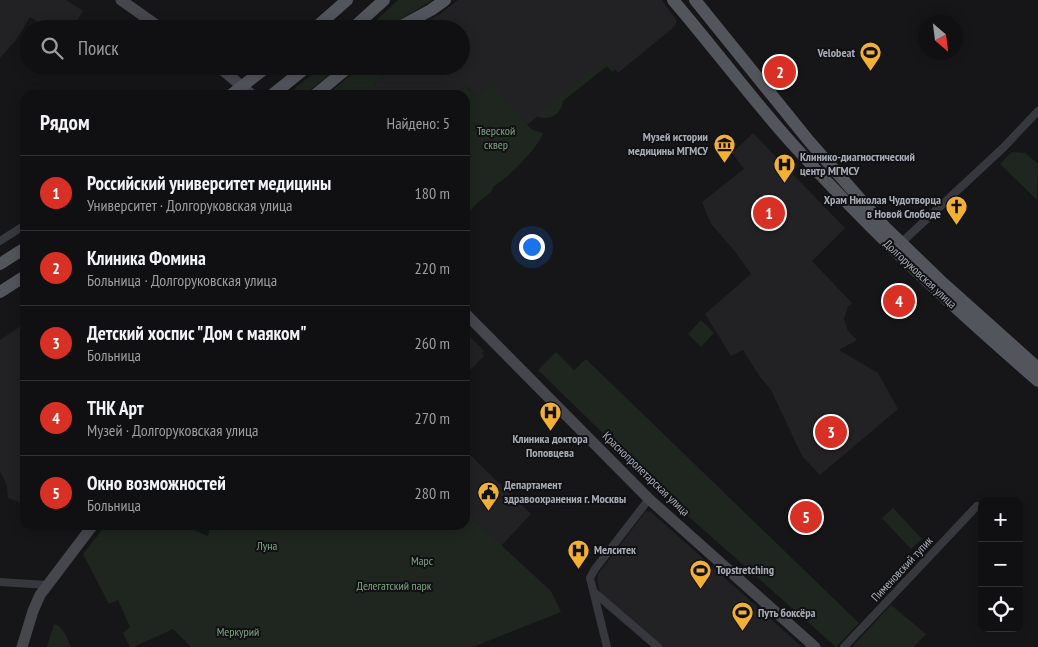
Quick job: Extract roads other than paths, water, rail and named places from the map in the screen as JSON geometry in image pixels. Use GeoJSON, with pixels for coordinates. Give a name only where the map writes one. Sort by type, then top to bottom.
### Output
{"type":"FeatureCollection","features":[{"type":"Feature","properties":{"kind":"main road"},"geometry":{"type":"LineString","coordinates":[[121,0],[149,20]]}},
{"type":"Feature","properties":{"kind":"main road"},"geometry":{"type":"LineString","coordinates":[[324,20],[347,0]]}},
{"type":"Feature","properties":{"kind":"main road"},"geometry":{"type":"LineString","coordinates":[[362,20],[384,0]]}},
{"type":"Feature","properties":{"kind":"main road"},"geometry":{"type":"LineString","coordinates":[[413,20],[445,0]]}},
{"type":"Feature","properties":{"kind":"main road","name":"Долгоруковская улица"},"geometry":{"type":"LineString","coordinates":[[673,0],[777,128],[878,234],[1038,381]]}},
{"type":"Feature","properties":{"kind":"main road","name":"Долгоруковская улица"},"geometry":{"type":"LineString","coordinates":[[695,0],[840,178],[885,227],[1038,368]]}},
{"type":"Feature","properties":{"kind":"main road"},"geometry":{"type":"LineString","coordinates":[[228,75],[246,90]]}},
{"type":"Feature","properties":{"kind":"main road"},"geometry":{"type":"LineString","coordinates":[[248,90],[260,75]]}},
{"type":"Feature","properties":{"kind":"main road"},"geometry":{"type":"LineString","coordinates":[[278,90],[297,75]]}},
{"type":"Feature","properties":{"kind":"main road"},"geometry":{"type":"LineString","coordinates":[[321,90],[339,75]]}},
{"type":"Feature","properties":{"kind":"main road"},"geometry":{"type":"LineString","coordinates":[[0,264],[20,251]]}},
{"type":"Feature","properties":{"kind":"main road"},"geometry":{"type":"LineString","coordinates":[[0,292],[20,279]]}},
{"type":"Feature","properties":{"kind":"main road","name":"Краснопролетарская улица"},"geometry":{"type":"LineString","coordinates":[[470,318],[649,499],[815,647]]}},
{"type":"Feature","properties":{"kind":"main road"},"geometry":{"type":"LineString","coordinates":[[22,647],[33,611],[47,585],[89,530]]}},
{"type":"Feature","properties":{"kind":"street"},"geometry":{"type":"LineString","coordinates":[[901,243],[1009,143],[1038,111]]}},
{"type":"Feature","properties":{"kind":"street"},"geometry":{"type":"LineString","coordinates":[[777,128],[789,129],[791,124],[790,117]]}},
{"type":"Feature","properties":{"kind":"street"},"geometry":{"type":"LineString","coordinates":[[0,241],[20,227]]}},
{"type":"Feature","properties":{"kind":"street"},"geometry":{"type":"LineString","coordinates":[[607,647],[590,580],[592,574],[649,499]]}},
{"type":"Feature","properties":{"kind":"street","name":"Пименовский тупик"},"geometry":{"type":"LineString","coordinates":[[844,647],[977,506]]}},
{"type":"Feature","properties":{"kind":"street"},"geometry":{"type":"LineString","coordinates":[[0,582],[47,585]]}},
{"type":"Feature","properties":{"kind":"street"},"geometry":{"type":"LineString","coordinates":[[594,592],[658,647]]}},
{"type":"Feature","properties":{"kind":"place","name":"Клиника Фомина"},"geometry":{"type":"Point","coordinates":[780,72]}},
{"type":"Feature","properties":{"kind":"place","name":"Velobeat"},"geometry":{"type":"Point","coordinates":[871,72]}},
{"type":"Feature","properties":{"kind":"place","name":"Музей истории медицины МГМСУ"},"geometry":{"type":"Point","coordinates":[724,163]}},
{"type":"Feature","properties":{"kind":"place","name":"Клинико-диагностический центр МГМСУ"},"geometry":{"type":"Point","coordinates":[784,183]}},
{"type":"Feature","properties":{"kind":"place","name":"Российский университет медицины"},"geometry":{"type":"Point","coordinates":[769,213]}},
{"type":"Feature","properties":{"kind":"place","name":"Храм Николая Чудотворца в Новой Слободе"},"geometry":{"type":"Point","coordinates":[957,226]}},
{"type":"Feature","properties":{"kind":"place","name":"ТНК Арт"},"geometry":{"type":"Point","coordinates":[899,301]}},
{"type":"Feature","properties":{"kind":"place","name":"Клиника доктора Поповцева"},"geometry":{"type":"Point","coordinates":[550,431]}},
{"type":"Feature","properties":{"kind":"place","name":"Детский хоспис \"Дом с маяком\""},"geometry":{"type":"Point","coordinates":[831,432]}},
{"type":"Feature","properties":{"kind":"place","name":"Департамент здравоохранения г. Москвы"},"geometry":{"type":"Point","coordinates":[488,511]}},
{"type":"Feature","properties":{"kind":"place","name":"Окно возможностей"},"geometry":{"type":"Point","coordinates":[806,517]}},
{"type":"Feature","properties":{"kind":"place","name":"Мелситек"},"geometry":{"type":"Point","coordinates":[578,569]}},
{"type":"Feature","properties":{"kind":"place","name":"Topstretching"},"geometry":{"type":"Point","coordinates":[700,589]}},
{"type":"Feature","properties":{"kind":"place","name":"Путь боксёра"},"geometry":{"type":"Point","coordinates":[742,632]}},
{"type":"Feature","properties":{"kind":"park label","name":"Тверской сквер"},"geometry":{"type":"Point","coordinates":[496,138]}},
{"type":"Feature","properties":{"kind":"park label","name":"Луна"},"geometry":{"type":"Point","coordinates":[267,546]}},
{"type":"Feature","properties":{"kind":"park label","name":"Марс"},"geometry":{"type":"Point","coordinates":[422,561]}},
{"type":"Feature","properties":{"kind":"park label","name":"Делегатский парк"},"geometry":{"type":"Point","coordinates":[394,586]}},
{"type":"Feature","properties":{"kind":"park label","name":"Меркурий"},"geometry":{"type":"Point","coordinates":[238,632]}}]}
